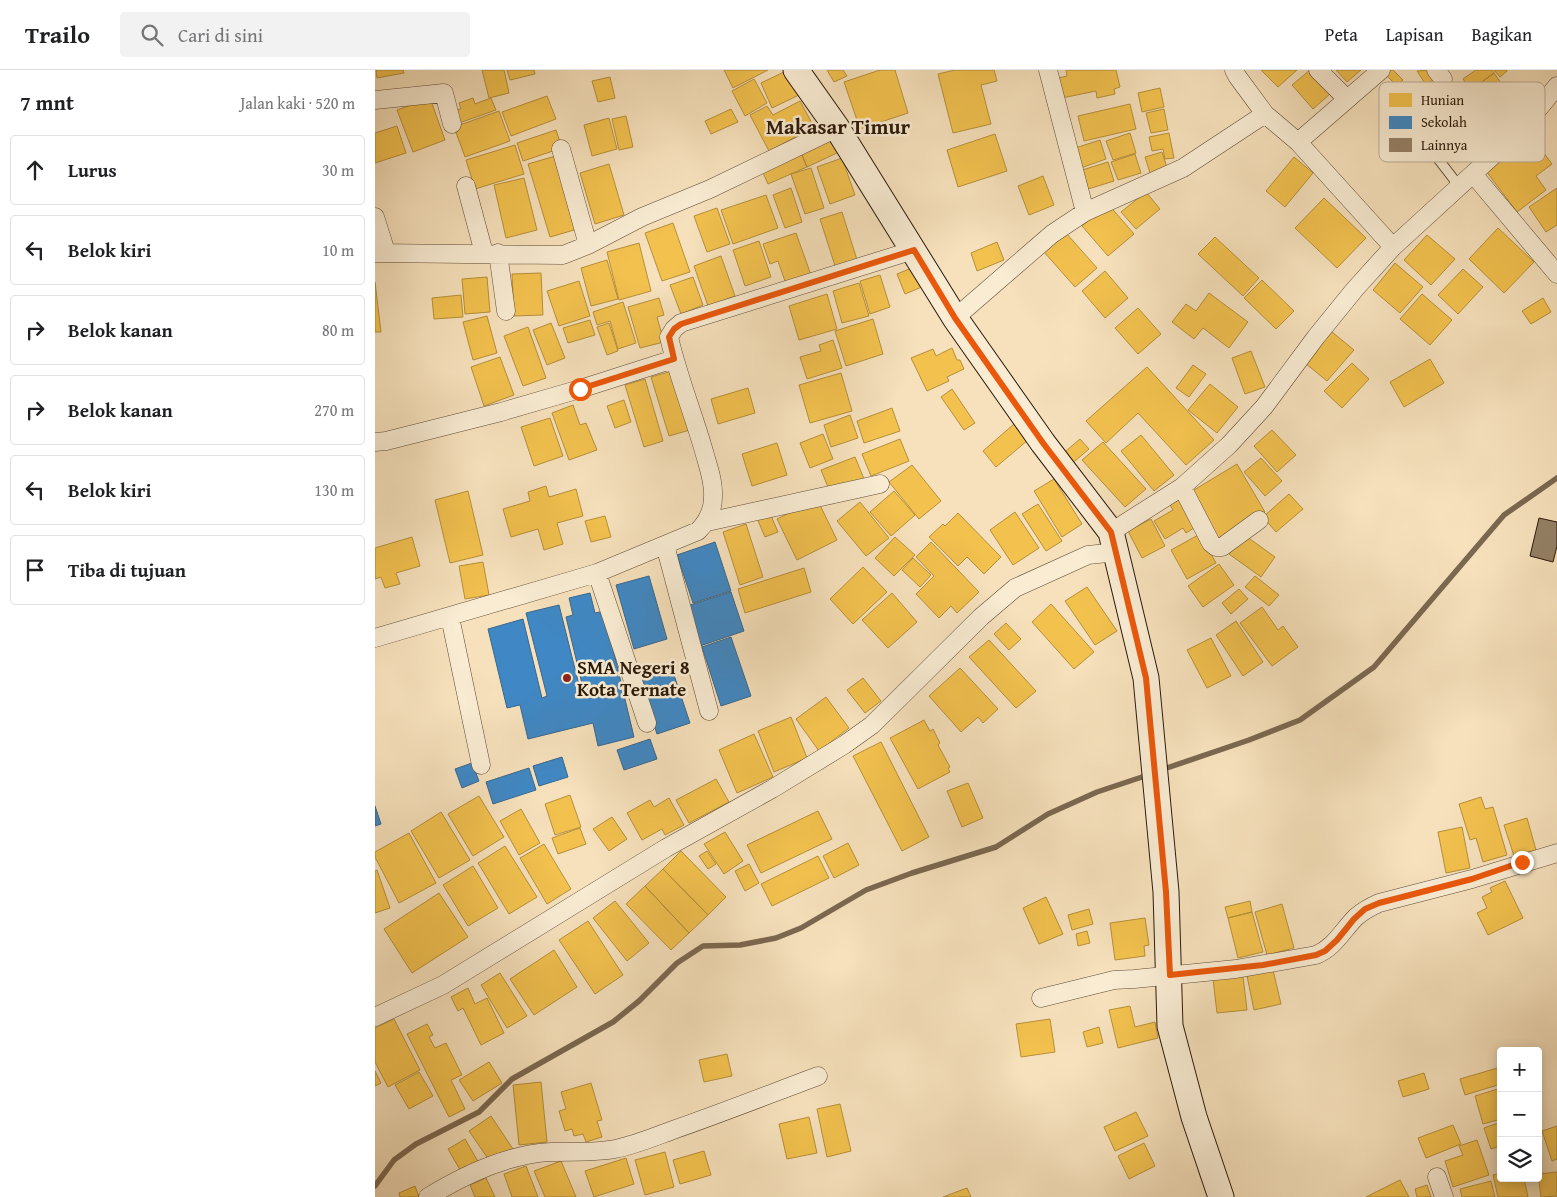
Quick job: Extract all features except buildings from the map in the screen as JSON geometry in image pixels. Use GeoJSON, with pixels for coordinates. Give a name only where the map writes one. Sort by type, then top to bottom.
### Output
{"type":"FeatureCollection","features":[{"type":"Feature","properties":{"kind":"street"},"geometry":{"type":"LineString","coordinates":[[796,70],[837,128],[955,318],[1114,542],[1146,678],[1166,892],[1170,975],[1170,1026],[1194,1116],[1221,1197]]}},
{"type":"Feature","properties":{"kind":"street"},"geometry":{"type":"LineString","coordinates":[[1048,70],[1085,212]]}},
{"type":"Feature","properties":{"kind":"street"},"geometry":{"type":"LineString","coordinates":[[1235,70],[1237,76],[1265,114],[1298,142],[1393,247]]}},
{"type":"Feature","properties":{"kind":"street"},"geometry":{"type":"LineString","coordinates":[[1319,70],[1347,99]]}},
{"type":"Feature","properties":{"kind":"street"},"geometry":{"type":"LineString","coordinates":[[1298,142],[1381,70]]}},
{"type":"Feature","properties":{"kind":"street"},"geometry":{"type":"LineString","coordinates":[[1545,101],[1557,86]]}},
{"type":"Feature","properties":{"kind":"street"},"geometry":{"type":"LineString","coordinates":[[375,100],[444,92],[452,124]]}},
{"type":"Feature","properties":{"kind":"street"},"geometry":{"type":"LineString","coordinates":[[955,318],[1052,234],[1085,212],[1183,168],[1265,114]]}},
{"type":"Feature","properties":{"kind":"street"},"geometry":{"type":"LineString","coordinates":[[375,217],[380,253],[563,255],[588,245],[642,217],[710,189],[837,128]]}},
{"type":"Feature","properties":{"kind":"street"},"geometry":{"type":"LineString","coordinates":[[561,149],[588,245]]}},
{"type":"Feature","properties":{"kind":"street"},"geometry":{"type":"LineString","coordinates":[[375,1018],[443,985],[625,872],[772,789],[844,745],[872,725],[981,617],[1015,588],[1114,542],[1182,487],[1229,445],[1264,407],[1316,337],[1355,289],[1393,247],[1486,162]]}},
{"type":"Feature","properties":{"kind":"street"},"geometry":{"type":"LineString","coordinates":[[1473,174],[1557,274]]}},
{"type":"Feature","properties":{"kind":"street"},"geometry":{"type":"LineString","coordinates":[[466,186],[491,253],[506,311]]}},
{"type":"Feature","properties":{"kind":"street"},"geometry":{"type":"LineString","coordinates":[[707,522],[714,495],[712,481],[703,446],[674,359],[669,337],[674,329],[681,324],[914,250]]}},
{"type":"Feature","properties":{"kind":"street"},"geometry":{"type":"LineString","coordinates":[[375,442],[386,441],[501,412],[674,359]]}},
{"type":"Feature","properties":{"kind":"street"},"geometry":{"type":"LineString","coordinates":[[375,638],[597,573],[665,545],[697,530],[707,522],[880,484]]}},
{"type":"Feature","properties":{"kind":"street"},"geometry":{"type":"LineString","coordinates":[[1182,487],[1211,543],[1216,547],[1222,546],[1259,520]]}},
{"type":"Feature","properties":{"kind":"street"},"geometry":{"type":"LineString","coordinates":[[665,545],[709,711]]}},
{"type":"Feature","properties":{"kind":"street"},"geometry":{"type":"LineString","coordinates":[[597,573],[647,724]]}},
{"type":"Feature","properties":{"kind":"street"},"geometry":{"type":"LineString","coordinates":[[451,617],[481,765]]}},
{"type":"Feature","properties":{"kind":"street"},"geometry":{"type":"LineString","coordinates":[[1041,998],[1115,980],[1135,980],[1263,965],[1316,955],[1325,951],[1337,940],[1365,909],[1379,903],[1472,879],[1557,853]]}},
{"type":"Feature","properties":{"kind":"street"},"geometry":{"type":"LineString","coordinates":[[428,1197],[501,1162],[521,1156],[551,1152],[613,1150],[719,1114],[818,1076]]}},
{"type":"Feature","properties":{"kind":"street"},"geometry":{"type":"LineString","coordinates":[[1437,1177],[1445,1197]]}},
{"type":"Feature","properties":{"kind":"lane"},"geometry":{"type":"LineString","coordinates":[[1440,162],[1459,186]]}},
{"type":"Feature","properties":{"kind":"waterway"},"geometry":{"type":"LineString","coordinates":[[1161,770],[1249,740],[1300,720],[1374,667],[1504,515],[1557,478]]}},
{"type":"Feature","properties":{"kind":"waterway"},"geometry":{"type":"LineString","coordinates":[[375,1186],[394,1160],[416,1144],[479,1112],[512,1079],[613,1022],[639,1001],[677,963],[703,946],[740,945],[776,938],[801,928],[866,890],[912,873],[996,847],[1048,814],[1097,792],[1148,775]]}},
{"type":"Feature","properties":{"kind":"place","name":"SMA Negeri 8 Kota Ternate"},"geometry":{"type":"Point","coordinates":[567,678]}},
{"type":"Feature","properties":{"kind":"district","name":"Makasar Timur"},"geometry":{"type":"Point","coordinates":[838,127]}},
{"type":"Feature","properties":{"kind":"route"},"geometry":{"type":"LineString","coordinates":[[580,389],[674,359],[669,337],[674,329],[681,324],[914,250],[955,318],[1043,443],[1111,532],[1146,678],[1166,892],[1170,975],[1236,969],[1316,955],[1325,951],[1337,940],[1365,909],[1410,894],[1472,879],[1522,862]]}}]}
